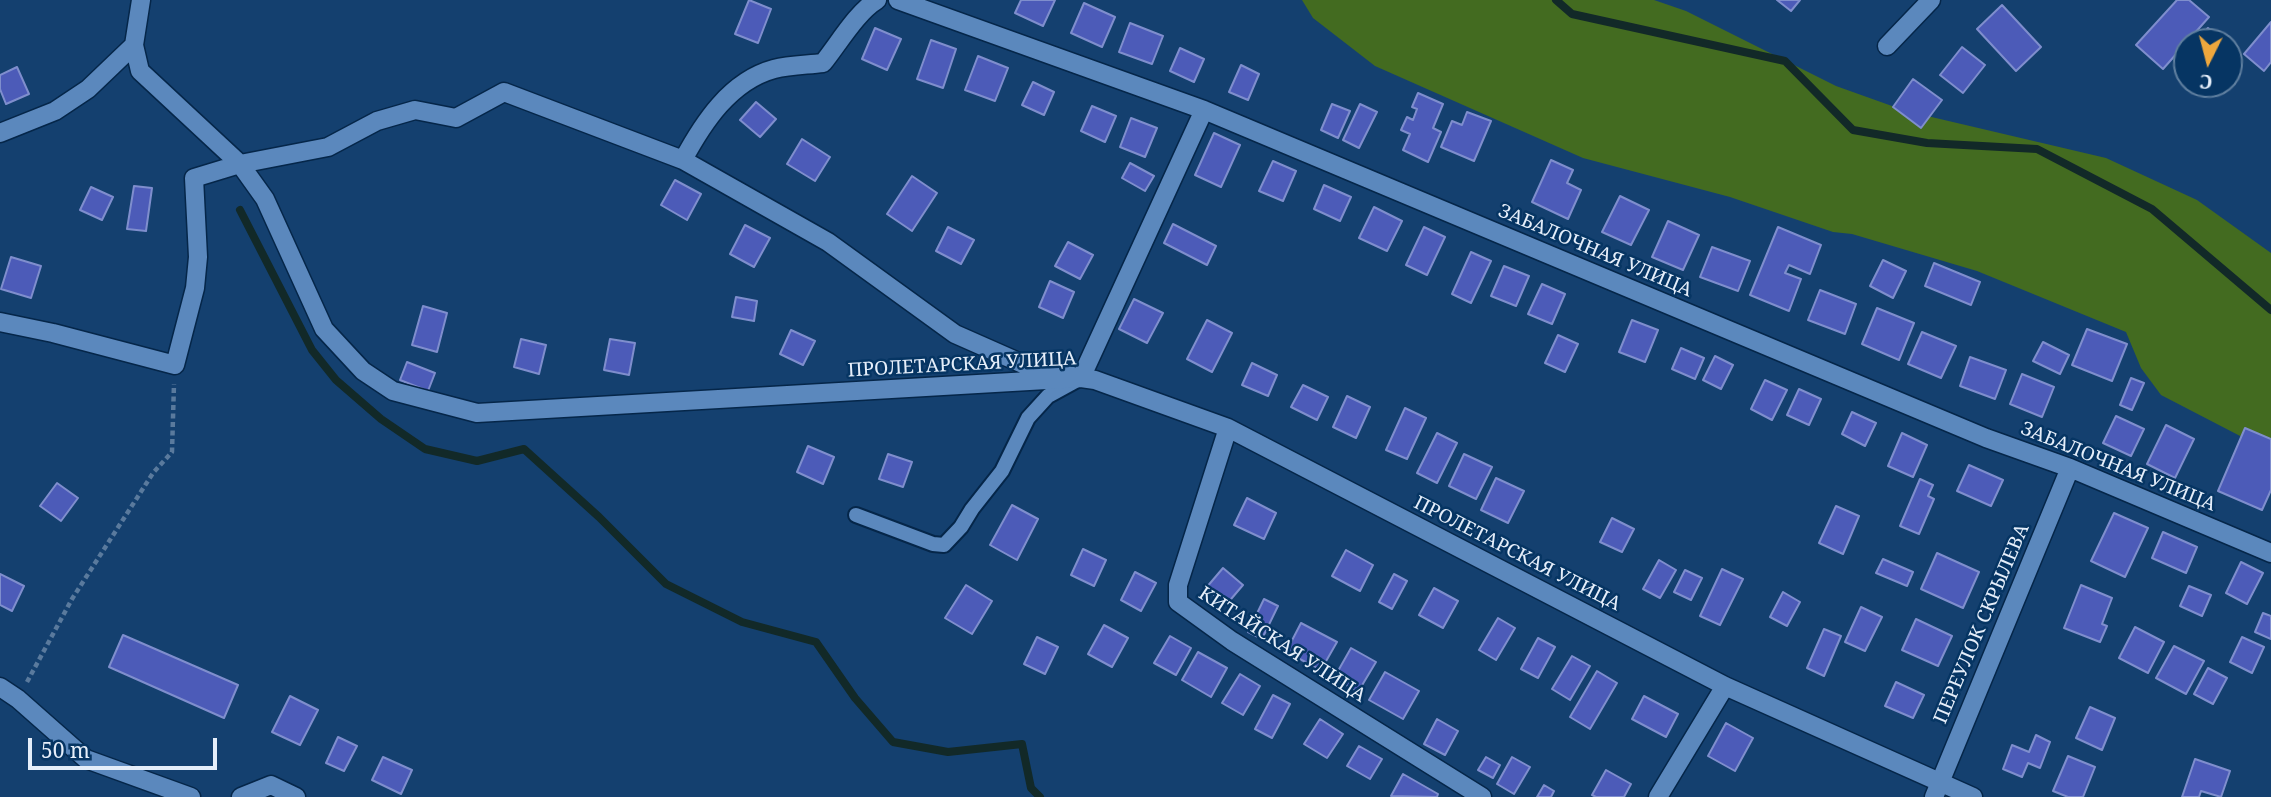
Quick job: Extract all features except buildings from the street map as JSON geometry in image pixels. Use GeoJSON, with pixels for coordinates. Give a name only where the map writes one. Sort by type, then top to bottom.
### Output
{"type":"FeatureCollection","features":[{"type":"Feature","properties":{"kind":"street"},"geometry":{"type":"LineString","coordinates":[[0,133],[55,111],[88,89],[134,45],[141,0]]}},
{"type":"Feature","properties":{"kind":"street"},"geometry":{"type":"LineString","coordinates":[[683,160],[722,101],[747,80],[774,69],[824,63],[848,33],[863,8],[877,0]]}},
{"type":"Feature","properties":{"kind":"street","name":"ЗАБАЛОЧНАЯ УЛИЦА"},"geometry":{"type":"LineString","coordinates":[[898,0],[1204,110],[1986,438],[2070,468],[2271,552]]}},
{"type":"Feature","properties":{"kind":"street"},"geometry":{"type":"LineString","coordinates":[[1887,46],[1931,0]]}},
{"type":"Feature","properties":{"kind":"street","name":"ПРОЛЕТАРСКАЯ УЛИЦА"},"geometry":{"type":"LineString","coordinates":[[134,45],[140,71],[240,164],[265,199],[324,329],[356,364],[393,391],[477,413],[1080,378],[1096,380],[1228,428],[1725,686],[1937,789],[1973,797]]}},
{"type":"Feature","properties":{"kind":"street"},"geometry":{"type":"LineString","coordinates":[[0,322],[175,365],[196,278],[198,257],[194,178],[240,164],[328,147],[377,121],[415,110],[456,118],[504,92],[683,160],[828,242],[955,334],[1023,364],[1080,378],[1204,110]]}},
{"type":"Feature","properties":{"kind":"street","name":"КИТАЙСКАЯ УЛИЦА"},"geometry":{"type":"LineString","coordinates":[[1228,428],[1178,585],[1178,602],[1231,641],[1482,797]]}},
{"type":"Feature","properties":{"kind":"street","name":"ПЕРЕУЛОК СКРЫЛЕВА"},"geometry":{"type":"LineString","coordinates":[[1937,789],[2070,468]]}},
{"type":"Feature","properties":{"kind":"street"},"geometry":{"type":"LineString","coordinates":[[1658,797],[1725,686]]}},
{"type":"Feature","properties":{"kind":"street"},"geometry":{"type":"LineString","coordinates":[[0,688],[18,699],[86,759],[191,797]]}},
{"type":"Feature","properties":{"kind":"street"},"geometry":{"type":"LineString","coordinates":[[241,797],[271,785],[296,797]]}},
{"type":"Feature","properties":{"kind":"lane"},"geometry":{"type":"LineString","coordinates":[[856,515],[933,544],[944,545],[961,527],[1002,471],[1028,418],[1048,396],[1080,378]]}},
{"type":"Feature","properties":{"kind":"path"},"geometry":{"type":"LineString","coordinates":[[18,699],[72,599],[153,472],[172,452],[175,365]]}},
{"type":"Feature","properties":{"kind":"green space"},"geometry":{"type":"Polygon","coordinates":[[[1302,0],[1654,0],[1686,11],[1836,86],[1906,111],[2106,158],[2197,200],[2271,253],[2271,452],[2161,395],[2141,368],[2126,332],[1977,271],[1852,234],[1833,232],[1730,197],[1583,158],[1375,66],[1313,18],[1302,0]]]}},
{"type":"Feature","properties":{"kind":"waterway"},"geometry":{"type":"LineString","coordinates":[[1556,0],[1572,14],[1785,61],[1853,130],[1927,143],[2037,149],[2152,209],[2271,310]]}},
{"type":"Feature","properties":{"kind":"waterway"},"geometry":{"type":"LineString","coordinates":[[240,210],[312,350],[336,380],[381,419],[425,449],[477,461],[524,449],[599,517],[666,584],[742,622],[816,642],[855,698],[893,742],[948,752],[1022,744],[1031,788],[1040,797]]}}]}
